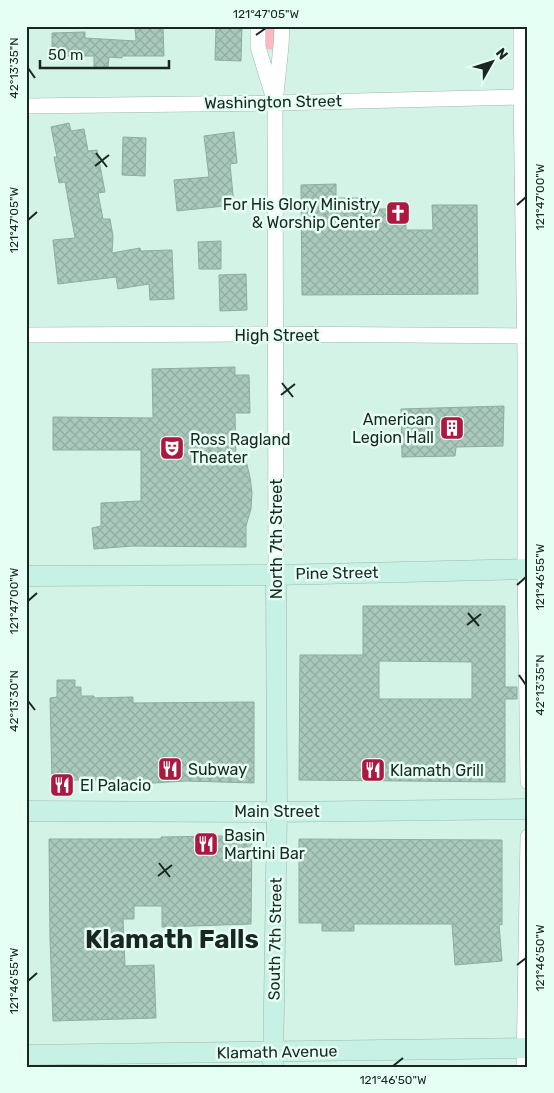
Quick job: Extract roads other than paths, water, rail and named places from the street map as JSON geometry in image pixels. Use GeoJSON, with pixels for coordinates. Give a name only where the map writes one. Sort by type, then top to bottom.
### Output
{"type":"FeatureCollection","features":[{"type":"Feature","properties":{"kind":"main road","name":"Pine Street"},"geometry":{"type":"LineString","coordinates":[[26,576],[276,575],[526,569]]}},
{"type":"Feature","properties":{"kind":"main road","name":"North 7th Street"},"geometry":{"type":"LineString","coordinates":[[276,575],[277,812]]}},
{"type":"Feature","properties":{"kind":"main road","name":"Main Street"},"geometry":{"type":"LineString","coordinates":[[26,812],[528,809]]}},
{"type":"Feature","properties":{"kind":"main road","name":"South 7th Street"},"geometry":{"type":"LineString","coordinates":[[273,1059],[277,812]]}},
{"type":"Feature","properties":{"kind":"main road","name":"Klamath Avenue"},"geometry":{"type":"LineString","coordinates":[[26,1055],[273,1059],[525,1054]]}},
{"type":"Feature","properties":{"kind":"street"},"geometry":{"type":"LineString","coordinates":[[258,26],[258,47],[275,103]]}},
{"type":"Feature","properties":{"kind":"street","name":"North 7th Street"},"geometry":{"type":"LineString","coordinates":[[276,575],[275,103],[282,26]]}},
{"type":"Feature","properties":{"kind":"street"},"geometry":{"type":"LineString","coordinates":[[521,26],[526,336],[528,782]]}},
{"type":"Feature","properties":{"kind":"street","name":"Washington Street"},"geometry":{"type":"LineString","coordinates":[[26,106],[521,98]]}},
{"type":"Feature","properties":{"kind":"street","name":"High Street"},"geometry":{"type":"LineString","coordinates":[[26,336],[275,334],[526,336]]}},
{"type":"Feature","properties":{"kind":"street"},"geometry":{"type":"LineString","coordinates":[[525,1054],[528,837]]}},
{"type":"Feature","properties":{"kind":"place","name":"For His Glory Ministry & Worship Center"},"geometry":{"type":"Point","coordinates":[398,213]}},
{"type":"Feature","properties":{"kind":"place","name":"American Legion Hall"},"geometry":{"type":"Point","coordinates":[452,428]}},
{"type":"Feature","properties":{"kind":"place","name":"Ross Ragland Theater"},"geometry":{"type":"Point","coordinates":[172,448]}},
{"type":"Feature","properties":{"kind":"place","name":"Subway"},"geometry":{"type":"Point","coordinates":[170,769]}},
{"type":"Feature","properties":{"kind":"place","name":"Klamath Grill"},"geometry":{"type":"Point","coordinates":[373,770]}},
{"type":"Feature","properties":{"kind":"place","name":"El Palacio"},"geometry":{"type":"Point","coordinates":[62,785]}},
{"type":"Feature","properties":{"kind":"place","name":"Basin Martini Bar"},"geometry":{"type":"Point","coordinates":[206,844]}},
{"type":"Feature","properties":{"kind":"district","name":"Klamath Falls"},"geometry":{"type":"Point","coordinates":[172,939]}}]}
